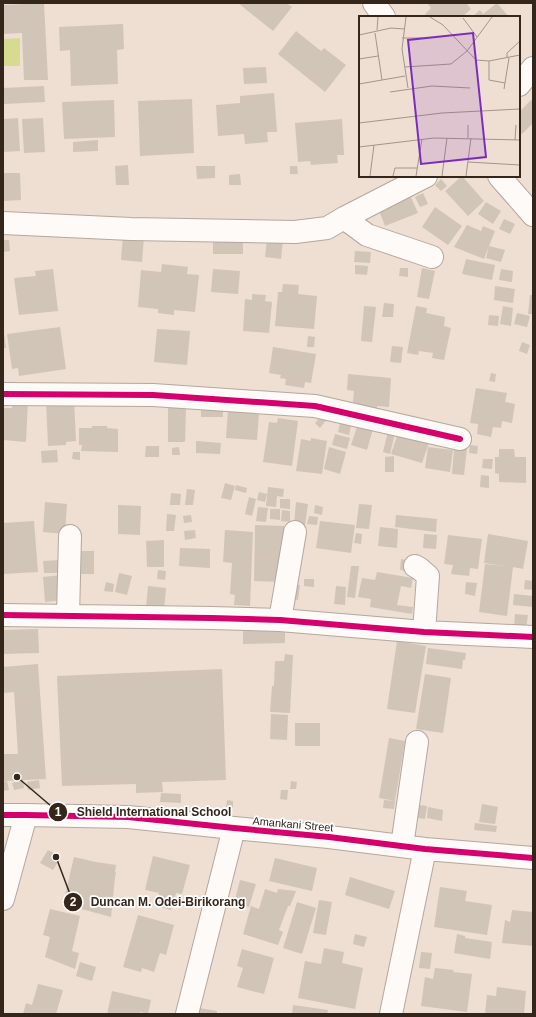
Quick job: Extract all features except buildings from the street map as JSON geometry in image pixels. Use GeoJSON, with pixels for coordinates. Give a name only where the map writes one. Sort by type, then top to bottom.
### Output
{"type":"FeatureCollection","features":[{"type":"Feature","properties":{"kind":"street"},"geometry":{"type":"LineString","coordinates":[[374,3],[383,16]]}},
{"type":"Feature","properties":{"kind":"street"},"geometry":{"type":"LineString","coordinates":[[520,84],[533,68]]}},
{"type":"Feature","properties":{"kind":"street"},"geometry":{"type":"LineString","coordinates":[[3,223],[131,229],[295,232],[326,228],[424,177]]}},
{"type":"Feature","properties":{"kind":"street"},"geometry":{"type":"LineString","coordinates":[[500,177],[533,215]]}},
{"type":"Feature","properties":{"kind":"street"},"geometry":{"type":"LineString","coordinates":[[344,218],[367,235],[432,257]]}},
{"type":"Feature","properties":{"kind":"street"},"geometry":{"type":"LineString","coordinates":[[3,394],[153,395],[315,406],[460,439]]}},
{"type":"Feature","properties":{"kind":"street"},"geometry":{"type":"LineString","coordinates":[[280,620],[295,532]]}},
{"type":"Feature","properties":{"kind":"street"},"geometry":{"type":"LineString","coordinates":[[68,616],[70,536]]}},
{"type":"Feature","properties":{"kind":"street"},"geometry":{"type":"LineString","coordinates":[[415,566],[428,576],[424,632]]}},
{"type":"Feature","properties":{"kind":"street"},"geometry":{"type":"LineString","coordinates":[[3,615],[280,620],[424,632],[533,637]]}},
{"type":"Feature","properties":{"kind":"street"},"geometry":{"type":"LineString","coordinates":[[402,846],[417,742]]}},
{"type":"Feature","properties":{"kind":"street","name":"Amankani Street"},"geometry":{"type":"LineString","coordinates":[[3,815],[128,817],[329,837],[402,846],[533,858]]}},
{"type":"Feature","properties":{"kind":"street"},"geometry":{"type":"LineString","coordinates":[[3,899],[26,815]]}},
{"type":"Feature","properties":{"kind":"street"},"geometry":{"type":"LineString","coordinates":[[187,1014],[234,828]]}},
{"type":"Feature","properties":{"kind":"street"},"geometry":{"type":"LineString","coordinates":[[391,1014],[425,848]]}},
{"type":"Feature","properties":{"kind":"green space"},"geometry":{"type":"Polygon","coordinates":[[[20,38],[20,66],[3,66],[3,39],[20,38]]]}},
{"type":"Feature","properties":{"kind":"cycle path"},"geometry":{"type":"LineString","coordinates":[[3,394],[153,395],[315,406],[460,439]]}},
{"type":"Feature","properties":{"kind":"cycle path"},"geometry":{"type":"LineString","coordinates":[[3,615],[280,620],[424,632],[533,637]]}},
{"type":"Feature","properties":{"kind":"cycle path"},"geometry":{"type":"LineString","coordinates":[[3,815],[128,817],[329,837],[425,849],[533,858]]}},
{"type":"Feature","properties":{"kind":"place","name":"Shield International School"},"geometry":{"type":"Point","coordinates":[17,777]}},
{"type":"Feature","properties":{"kind":"place","name":"Duncan M. Odei-Birikorang"},"geometry":{"type":"Point","coordinates":[56,857]}}]}
